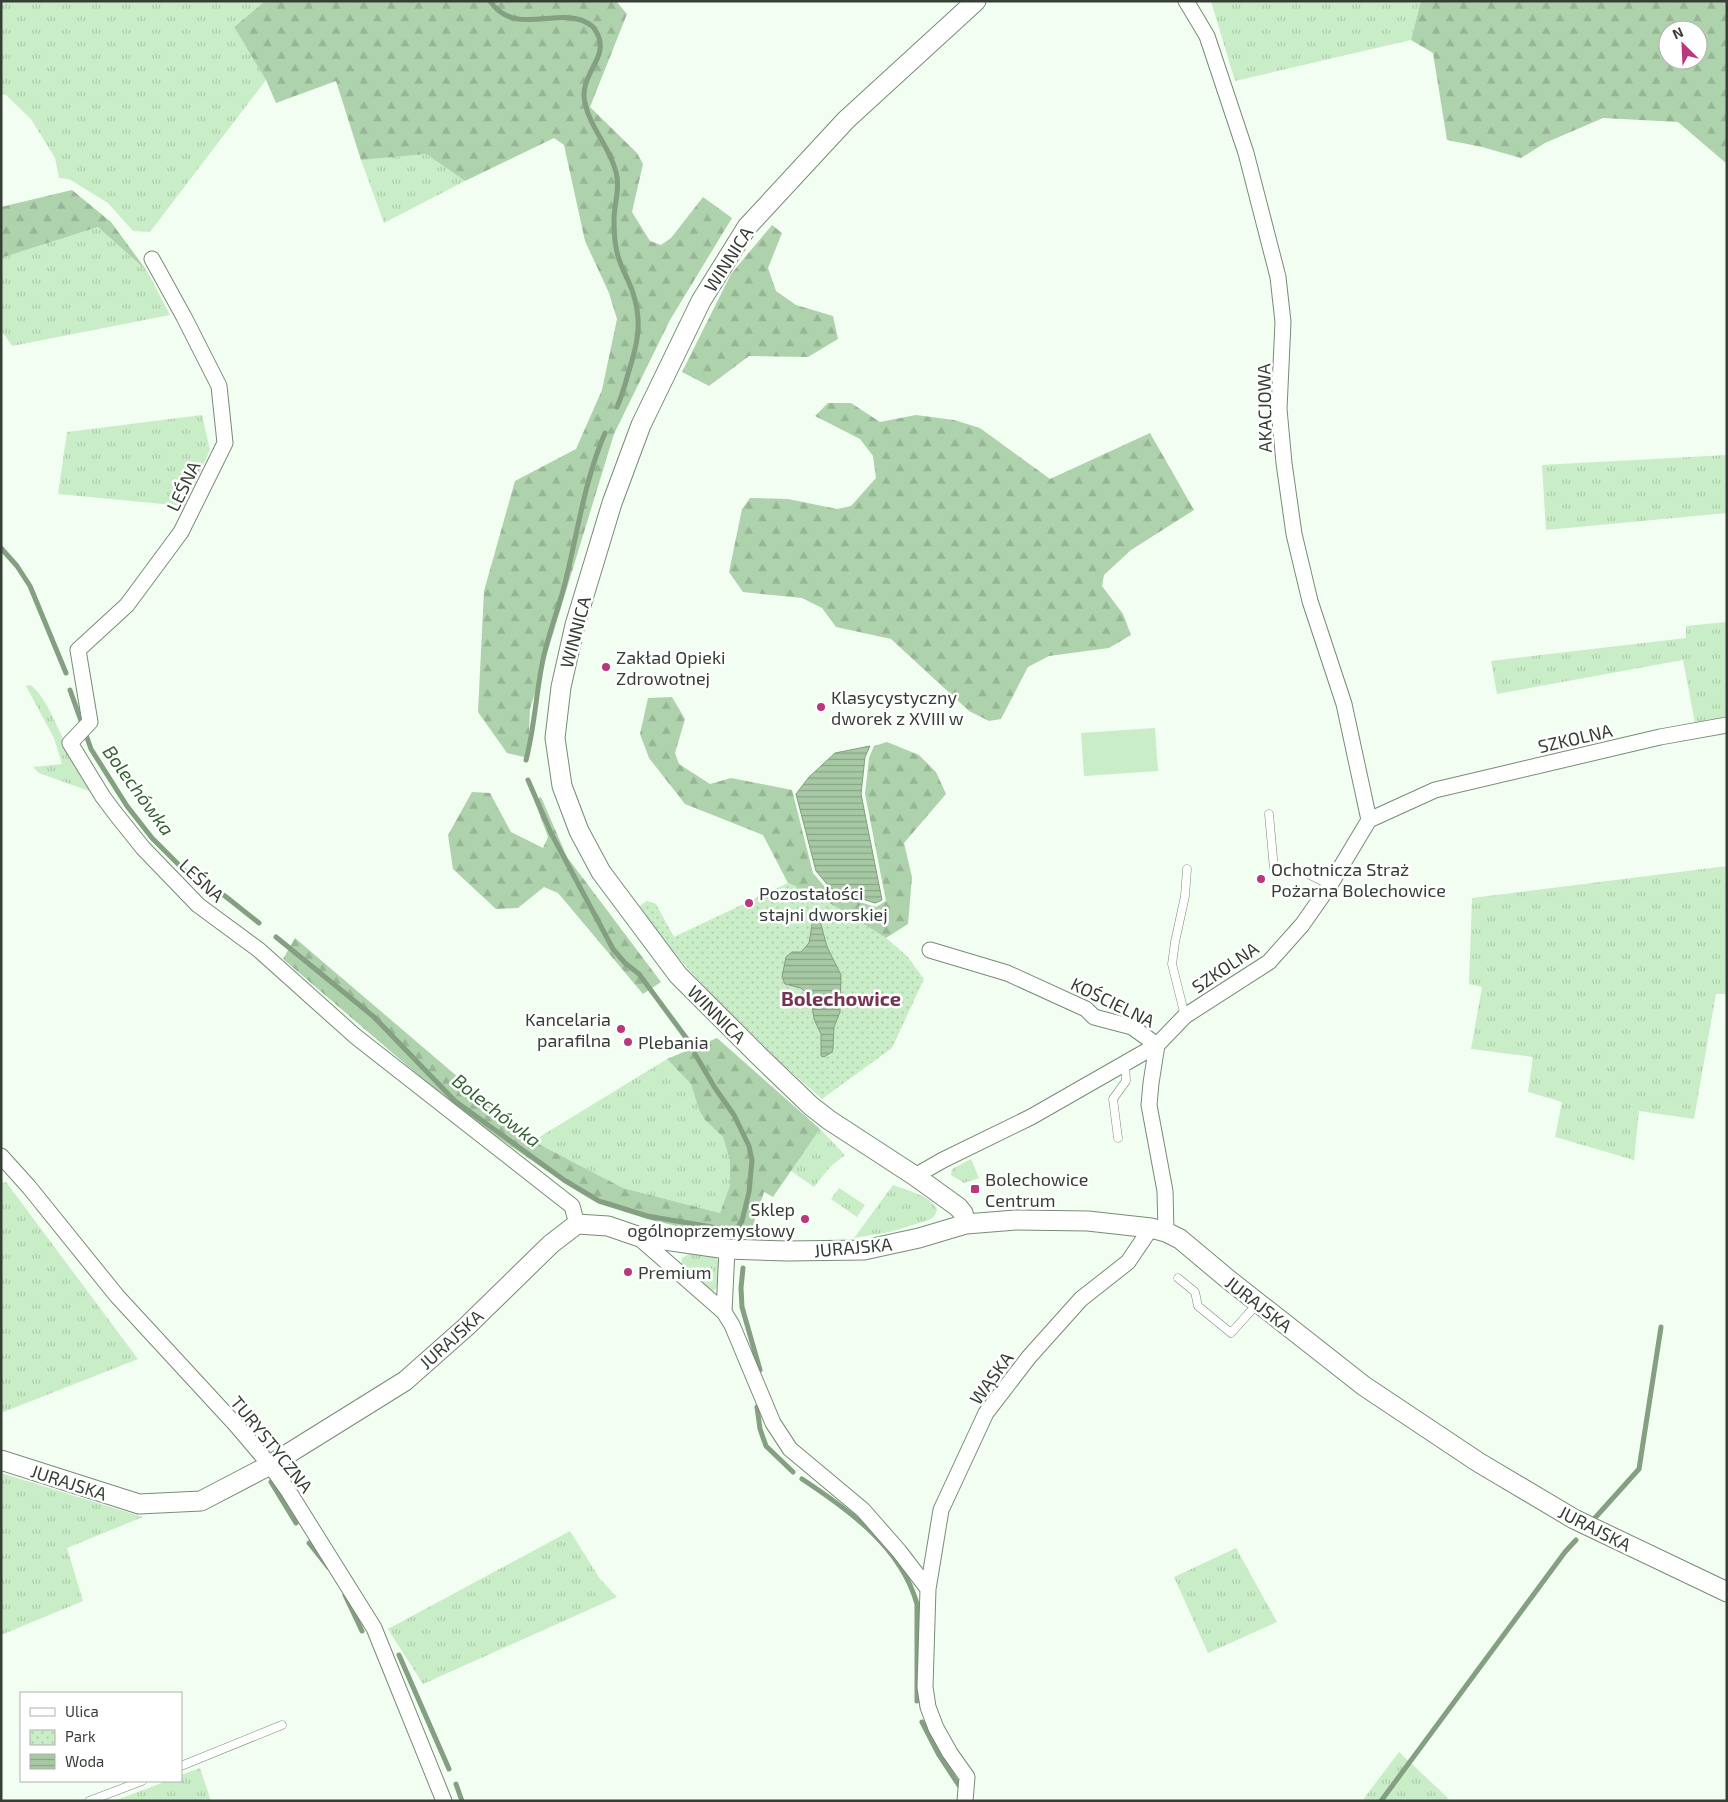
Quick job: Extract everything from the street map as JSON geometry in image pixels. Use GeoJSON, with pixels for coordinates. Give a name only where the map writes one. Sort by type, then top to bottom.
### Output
{"type":"FeatureCollection","features":[{"type":"Feature","properties":{"kind":"street","name":"WINNICA"},"geometry":{"type":"LineString","coordinates":[[966,1224],[964,1213],[958,1207],[916,1176],[829,1120],[811,1106],[678,974],[601,872],[579,832],[562,786],[555,738],[561,687],[575,625],[612,503],[642,425],[701,301],[747,227],[846,120],[976,1]]}},
{"type":"Feature","properties":{"kind":"street","name":"AKACJOWA"},"geometry":{"type":"LineString","coordinates":[[1186,1],[1207,36],[1246,153],[1278,277],[1283,322],[1279,408],[1284,463],[1294,534],[1310,601],[1344,704],[1369,820]]}},
{"type":"Feature","properties":{"kind":"street","name":"LEŚNA"},"geometry":{"type":"LineString","coordinates":[[152,259],[219,386],[225,443],[181,532],[127,605],[78,650],[90,722],[70,743],[103,797],[143,848],[198,905],[259,950],[355,1036],[572,1206],[577,1224]]}},
{"type":"Feature","properties":{"kind":"street","name":"SZKOLNA"},"geometry":{"type":"LineString","coordinates":[[916,1176],[943,1160],[1031,1117],[1157,1045],[1185,1016],[1270,962],[1302,925],[1330,885],[1369,820],[1435,790],[1660,737],[1727,725]]}},
{"type":"Feature","properties":{"kind":"street","name":"KOŚCIELNA"},"geometry":{"type":"LineString","coordinates":[[930,950],[1007,973],[1086,1009],[1094,1016],[1132,1027],[1157,1045],[1151,1083],[1150,1105],[1165,1191],[1158,1230]]}},
{"type":"Feature","properties":{"kind":"street","name":"TURYSTYCZNA"},"geometry":{"type":"LineString","coordinates":[[1,1156],[116,1296],[236,1425],[270,1465],[294,1499],[374,1628],[444,1801]]}},
{"type":"Feature","properties":{"kind":"street","name":"JURAJSKA"},"geometry":{"type":"LineString","coordinates":[[1,1460],[139,1504],[201,1501],[270,1465],[405,1381],[466,1327],[551,1244],[577,1224],[608,1226],[637,1236],[727,1249],[830,1251],[864,1250],[911,1240],[966,1224],[1060,1219],[1118,1224],[1158,1230],[1180,1239],[1364,1386],[1478,1462],[1574,1519],[1727,1592]]}},
{"type":"Feature","properties":{"kind":"street","name":"WĄSKA"},"geometry":{"type":"LineString","coordinates":[[965,1801],[967,1777],[950,1753],[936,1728],[928,1707],[925,1687],[928,1589],[942,1510],[986,1413],[1033,1352],[1081,1300],[1128,1262],[1158,1230]]}},
{"type":"Feature","properties":{"kind":"street"},"geometry":{"type":"LineString","coordinates":[[637,1236],[724,1312],[732,1324],[781,1438],[802,1460],[863,1510],[899,1551],[928,1589]]}},
{"type":"Feature","properties":{"kind":"street"},"geometry":{"type":"LineString","coordinates":[[724,1312],[727,1249]]}},
{"type":"Feature","properties":{"kind":"lane"},"geometry":{"type":"LineString","coordinates":[[1269,814],[1274,869],[1302,872],[1330,885]]}},
{"type":"Feature","properties":{"kind":"lane"},"geometry":{"type":"LineString","coordinates":[[1185,1016],[1172,964],[1185,896],[1187,869]]}},
{"type":"Feature","properties":{"kind":"lane"},"geometry":{"type":"LineString","coordinates":[[1118,1138],[1114,1099],[1126,1081],[1125,1063]]}},
{"type":"Feature","properties":{"kind":"lane"},"geometry":{"type":"LineString","coordinates":[[1178,1278],[1195,1292],[1198,1306],[1231,1333],[1258,1303]]}},
{"type":"Feature","properties":{"kind":"lane"},"geometry":{"type":"LineString","coordinates":[[182,1766],[282,1725]]}},
{"type":"Feature","properties":{"kind":"lane"},"geometry":{"type":"LineString","coordinates":[[89,1801],[139,1782]]}},
{"type":"Feature","properties":{"kind":"green space"},"geometry":{"type":"Polygon","coordinates":[[[1,1],[265,1],[234,27],[266,80],[150,232],[133,231],[108,203],[69,179],[59,178],[55,158],[31,119],[6,95],[1,94],[1,1]]]}},
{"type":"Feature","properties":{"kind":"green space"},"geometry":{"type":"Polygon","coordinates":[[[265,1],[616,1],[627,14],[590,107],[637,153],[643,164],[632,212],[650,241],[661,245],[671,238],[703,197],[732,218],[670,320],[614,434],[530,709],[528,758],[507,753],[478,712],[484,591],[515,481],[576,449],[602,390],[617,319],[609,293],[585,241],[564,145],[554,138],[465,181],[426,154],[361,160],[336,81],[276,103],[266,80],[234,27],[265,1]]]}},
{"type":"Feature","properties":{"kind":"green space"},"geometry":{"type":"Polygon","coordinates":[[[1211,1],[1421,1],[1411,40],[1235,81],[1211,1]]]}},
{"type":"Feature","properties":{"kind":"green space"},"geometry":{"type":"Polygon","coordinates":[[[1421,1],[1727,1],[1727,164],[1678,122],[1603,118],[1545,143],[1521,158],[1447,140],[1433,53],[1411,40],[1421,1]]]}},
{"type":"Feature","properties":{"kind":"green space"},"geometry":{"type":"Polygon","coordinates":[[[426,154],[465,181],[384,223],[361,160],[426,154]]]}},
{"type":"Feature","properties":{"kind":"green space"},"geometry":{"type":"Polygon","coordinates":[[[72,190],[111,222],[147,271],[98,227],[1,258],[1,207],[72,190]]]}},
{"type":"Feature","properties":{"kind":"green space"},"geometry":{"type":"Polygon","coordinates":[[[772,225],[782,233],[768,268],[776,291],[796,305],[833,316],[838,339],[808,357],[749,356],[709,386],[682,372],[731,274],[772,225]]]}},
{"type":"Feature","properties":{"kind":"green space"},"geometry":{"type":"Polygon","coordinates":[[[98,227],[147,271],[170,315],[12,346],[1,330],[1,258],[98,227]]]}},
{"type":"Feature","properties":{"kind":"green space"},"geometry":{"type":"Polygon","coordinates":[[[828,403],[851,403],[880,422],[916,415],[954,420],[980,428],[1050,479],[1150,433],[1194,510],[1131,550],[1104,575],[1102,586],[1123,614],[1131,635],[1109,648],[1049,656],[1028,667],[1001,719],[989,721],[969,711],[891,639],[836,627],[822,608],[802,598],[743,592],[729,572],[742,509],[750,498],[788,499],[837,509],[851,506],[876,478],[873,456],[860,439],[815,416],[828,403]]]}},
{"type":"Feature","properties":{"kind":"green space"},"geometry":{"type":"Polygon","coordinates":[[[202,415],[210,450],[184,506],[58,494],[67,432],[202,415]]]}},
{"type":"Feature","properties":{"kind":"green space"},"geometry":{"type":"Polygon","coordinates":[[[1727,455],[1727,513],[1546,530],[1542,465],[1727,455]]]}},
{"type":"Feature","properties":{"kind":"green space"},"geometry":{"type":"Polygon","coordinates":[[[1727,622],[1727,717],[1695,723],[1683,660],[1497,694],[1491,661],[1686,638],[1686,626],[1727,622]]]}},
{"type":"Feature","properties":{"kind":"green space"},"geometry":{"type":"Polygon","coordinates":[[[30,685],[42,698],[54,718],[74,762],[92,792],[39,773],[33,767],[62,764],[54,738],[26,686],[30,685]]]}},
{"type":"Feature","properties":{"kind":"green space"},"geometry":{"type":"Polygon","coordinates":[[[672,697],[685,719],[675,753],[679,764],[710,784],[731,778],[792,790],[813,873],[830,893],[876,907],[886,901],[865,794],[869,758],[874,746],[887,742],[919,755],[936,772],[946,794],[904,843],[912,877],[908,924],[886,938],[821,898],[788,883],[763,835],[685,804],[649,758],[640,734],[648,698],[672,697]]]}},
{"type":"Feature","properties":{"kind":"green space"},"geometry":{"type":"Polygon","coordinates":[[[1155,728],[1158,771],[1084,776],[1081,733],[1155,728]]]}},
{"type":"Feature","properties":{"kind":"green space"},"geometry":{"type":"Polygon","coordinates":[[[472,792],[490,793],[511,832],[543,848],[548,837],[534,800],[541,797],[567,857],[661,982],[643,994],[558,893],[544,887],[518,908],[496,909],[453,869],[448,835],[472,792]]]}},
{"type":"Feature","properties":{"kind":"green space"},"geometry":{"type":"Polygon","coordinates":[[[1727,866],[1727,994],[1716,994],[1694,1119],[1639,1111],[1634,1160],[1555,1137],[1562,1102],[1528,1092],[1533,1057],[1471,1049],[1482,987],[1469,984],[1472,898],[1727,866]]]}},
{"type":"Feature","properties":{"kind":"green space"},"geometry":{"type":"Polygon","coordinates":[[[788,883],[821,898],[886,938],[907,956],[924,979],[892,1048],[822,1099],[725,1009],[638,910],[647,901],[656,904],[674,937],[788,883]]]}},
{"type":"Feature","properties":{"kind":"green space"},"geometry":{"type":"Polygon","coordinates":[[[295,938],[533,1141],[623,1188],[720,1213],[730,1185],[730,1161],[723,1137],[705,1120],[699,1110],[691,1084],[667,1059],[717,1038],[820,1129],[773,1197],[764,1192],[750,1235],[710,1234],[647,1219],[565,1183],[466,1116],[283,959],[295,938]]]}},
{"type":"Feature","properties":{"kind":"green space"},"geometry":{"type":"Polygon","coordinates":[[[667,1059],[691,1084],[699,1110],[705,1120],[723,1137],[730,1161],[730,1185],[720,1213],[623,1188],[533,1141],[667,1059]]]}},
{"type":"Feature","properties":{"kind":"green space"},"geometry":{"type":"Polygon","coordinates":[[[820,1129],[845,1155],[830,1167],[814,1187],[791,1171],[820,1129]]]}},
{"type":"Feature","properties":{"kind":"green space"},"geometry":{"type":"Polygon","coordinates":[[[971,1159],[979,1178],[964,1183],[951,1175],[952,1169],[971,1159]]]}},
{"type":"Feature","properties":{"kind":"green space"},"geometry":{"type":"Polygon","coordinates":[[[6,1182],[138,1359],[1,1413],[1,1184],[6,1182]]]}},
{"type":"Feature","properties":{"kind":"green space"},"geometry":{"type":"Polygon","coordinates":[[[893,1185],[925,1197],[935,1205],[937,1210],[934,1217],[890,1232],[854,1238],[893,1185]]]}},
{"type":"Feature","properties":{"kind":"green space"},"geometry":{"type":"Polygon","coordinates":[[[839,1188],[865,1205],[857,1217],[831,1199],[839,1188]]]}},
{"type":"Feature","properties":{"kind":"green space"},"geometry":{"type":"Polygon","coordinates":[[[689,1254],[716,1257],[720,1273],[716,1289],[710,1292],[681,1266],[682,1258],[689,1254]]]}},
{"type":"Feature","properties":{"kind":"green space"},"geometry":{"type":"Polygon","coordinates":[[[1,1473],[143,1517],[67,1548],[83,1601],[1,1635],[1,1473]]]}},
{"type":"Feature","properties":{"kind":"green space"},"geometry":{"type":"Polygon","coordinates":[[[570,1531],[600,1579],[617,1597],[423,1684],[388,1629],[570,1531]]]}},
{"type":"Feature","properties":{"kind":"green space"},"geometry":{"type":"Polygon","coordinates":[[[1236,1548],[1277,1622],[1208,1653],[1174,1577],[1236,1548]]]}},
{"type":"Feature","properties":{"kind":"green space"},"geometry":{"type":"Polygon","coordinates":[[[1399,1752],[1448,1798],[1446,1801],[1362,1801],[1399,1752]]]}},
{"type":"Feature","properties":{"kind":"green space"},"geometry":{"type":"Polygon","coordinates":[[[200,1768],[211,1801],[114,1801],[164,1782],[182,1782],[182,1775],[200,1768]]]}},
{"type":"Feature","properties":{"kind":"water"},"geometry":{"type":"Polygon","coordinates":[[[870,746],[865,757],[861,794],[882,900],[875,903],[831,889],[816,871],[796,794],[809,777],[835,753],[870,746]]]}},
{"type":"Feature","properties":{"kind":"water"},"geometry":{"type":"Polygon","coordinates":[[[819,917],[827,947],[841,975],[840,1012],[834,1027],[833,1049],[832,1052],[824,1057],[821,1056],[821,1034],[814,1019],[811,998],[801,988],[785,984],[782,977],[786,957],[792,952],[801,952],[809,943],[813,918],[819,917]]]}},
{"type":"Feature","properties":{"kind":"waterway"},"geometry":{"type":"LineString","coordinates":[[490,1],[501,12],[513,18],[526,20],[567,17],[580,20],[593,27],[598,35],[600,52],[586,84],[584,93],[585,103],[591,121],[609,154],[616,172],[618,183],[614,217],[615,244],[633,293],[638,314],[638,334],[634,354],[617,407]]}},
{"type":"Feature","properties":{"kind":"waterway"},"geometry":{"type":"LineString","coordinates":[[526,760],[544,655],[564,589],[587,486],[605,433]]}},
{"type":"Feature","properties":{"kind":"waterway","name":"Bolechówka"},"geometry":{"type":"LineString","coordinates":[[1,548],[17,566],[30,586],[66,673]]}},
{"type":"Feature","properties":{"kind":"waterway","name":"Bolechówka"},"geometry":{"type":"LineString","coordinates":[[70,690],[91,749],[127,806],[152,838],[195,881],[225,896],[259,923]]}},
{"type":"Feature","properties":{"kind":"waterway"},"geometry":{"type":"LineString","coordinates":[[528,780],[551,833],[613,949],[625,963],[639,974],[687,1039]]}},
{"type":"Feature","properties":{"kind":"waterway","name":"Bolechówka"},"geometry":{"type":"LineString","coordinates":[[276,937],[374,1017],[455,1101],[564,1180],[599,1201],[647,1216],[735,1231],[735,1236]]}},
{"type":"Feature","properties":{"kind":"waterway"},"geometry":{"type":"LineString","coordinates":[[695,1054],[734,1115],[749,1146],[752,1160],[749,1192],[742,1221],[735,1231]]}},
{"type":"Feature","properties":{"kind":"waterway","name":"Bolechówka"},"geometry":{"type":"LineString","coordinates":[[743,1268],[742,1307],[760,1370]]}},
{"type":"Feature","properties":{"kind":"waterway"},"geometry":{"type":"LineString","coordinates":[[1594,1519],[1639,1469],[1661,1327]]}},
{"type":"Feature","properties":{"kind":"waterway","name":"Bolechówka"},"geometry":{"type":"LineString","coordinates":[[757,1407],[760,1429],[766,1446],[793,1472]]}},
{"type":"Feature","properties":{"kind":"waterway","name":"Bolechówka"},"geometry":{"type":"LineString","coordinates":[[802,1479],[855,1517],[871,1532],[899,1565],[909,1584],[917,1604],[917,1701]]}},
{"type":"Feature","properties":{"kind":"waterway"},"geometry":{"type":"LineString","coordinates":[[271,1482],[296,1523]]}},
{"type":"Feature","properties":{"kind":"waterway"},"geometry":{"type":"LineString","coordinates":[[1381,1801],[1565,1552],[1576,1540]]}},
{"type":"Feature","properties":{"kind":"waterway"},"geometry":{"type":"LineString","coordinates":[[309,1543],[329,1568]]}},
{"type":"Feature","properties":{"kind":"waterway"},"geometry":{"type":"LineString","coordinates":[[345,1595],[362,1631]]}},
{"type":"Feature","properties":{"kind":"waterway"},"geometry":{"type":"LineString","coordinates":[[399,1655],[449,1769]]}},
{"type":"Feature","properties":{"kind":"waterway","name":"Bolechówka"},"geometry":{"type":"LineString","coordinates":[[922,1722],[939,1755],[960,1787]]}},
{"type":"Feature","properties":{"kind":"waterway"},"geometry":{"type":"LineString","coordinates":[[456,1784],[462,1801]]}},
{"type":"Feature","properties":{"kind":"place","name":"Zakład Opieki Zdrowotnej"},"geometry":{"type":"Point","coordinates":[606,667]}},
{"type":"Feature","properties":{"kind":"place","name":"Klasycystyczny dworek z XVIII w"},"geometry":{"type":"Point","coordinates":[821,707]}},
{"type":"Feature","properties":{"kind":"place","name":"Ochotnicza Straż Pożarna Bolechowice"},"geometry":{"type":"Point","coordinates":[1261,879]}},
{"type":"Feature","properties":{"kind":"place","name":"Pozostałości stajni dworskiej"},"geometry":{"type":"Point","coordinates":[749,903]}},
{"type":"Feature","properties":{"kind":"place","name":"Kancelaria parafilna"},"geometry":{"type":"Point","coordinates":[621,1029]}},
{"type":"Feature","properties":{"kind":"place","name":"Plebania"},"geometry":{"type":"Point","coordinates":[628,1042]}},
{"type":"Feature","properties":{"kind":"place","name":"Bolechowice Centrum"},"geometry":{"type":"Point","coordinates":[975,1189]}},
{"type":"Feature","properties":{"kind":"place","name":"Sklep ogólnoprzemysłowy"},"geometry":{"type":"Point","coordinates":[805,1219]}},
{"type":"Feature","properties":{"kind":"place","name":"Premium"},"geometry":{"type":"Point","coordinates":[628,1272]}},
{"type":"Feature","properties":{"kind":"district","name":"Bolechowice"},"geometry":{"type":"Point","coordinates":[841,998]}}]}
